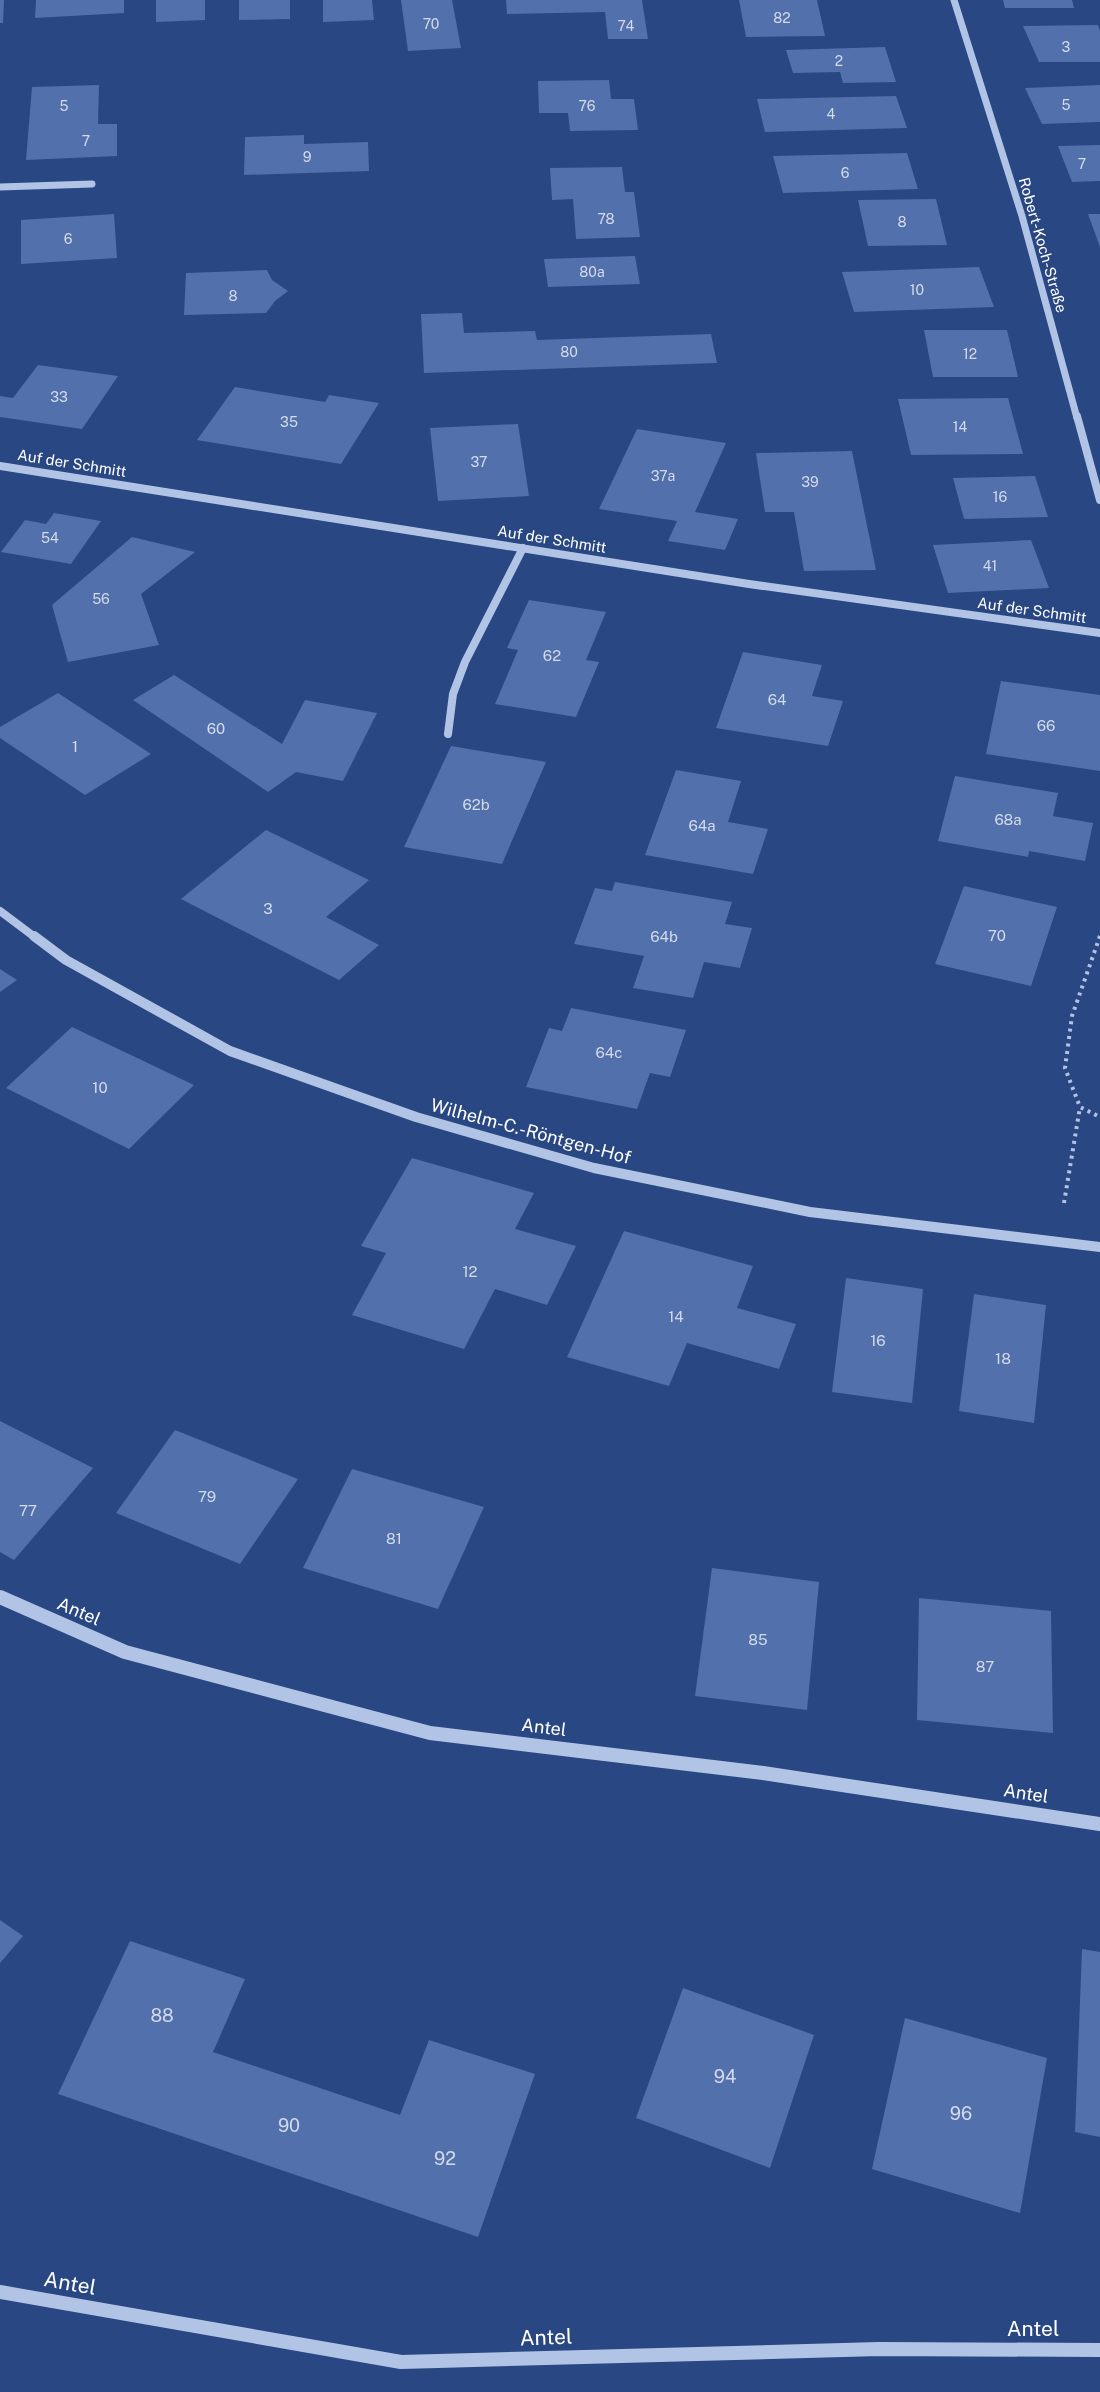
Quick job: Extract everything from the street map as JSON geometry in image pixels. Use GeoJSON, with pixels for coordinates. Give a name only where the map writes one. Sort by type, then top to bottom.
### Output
{"type":"FeatureCollection","features":[{"type":"Feature","properties":{"kind":"street","name":"Robert-Koch-Straße"},"geometry":{"type":"LineString","coordinates":[[954,0],[1022,216],[1100,500]]}},
{"type":"Feature","properties":{"kind":"street"},"geometry":{"type":"LineString","coordinates":[[0,187],[92,184]]}},
{"type":"Feature","properties":{"kind":"street","name":"Auf der Schmitt"},"geometry":{"type":"LineString","coordinates":[[0,466],[749,584],[1100,633]]}},
{"type":"Feature","properties":{"kind":"street"},"geometry":{"type":"LineString","coordinates":[[448,734],[453,694],[465,662],[523,548]]}},
{"type":"Feature","properties":{"kind":"street","name":"Wilhelm-C.-Röntgen-Hof"},"geometry":{"type":"LineString","coordinates":[[0,911],[66,960],[230,1051],[416,1117],[594,1167],[810,1212],[1100,1246]]}},
{"type":"Feature","properties":{"kind":"street","name":"Antel"},"geometry":{"type":"LineString","coordinates":[[0,1597],[125,1652],[430,1733],[763,1773],[1100,1824]]}},
{"type":"Feature","properties":{"kind":"street","name":"Antel"},"geometry":{"type":"LineString","coordinates":[[0,2292],[401,2362],[879,2349],[1100,2350]]}},
{"type":"Feature","properties":{"kind":"path"},"geometry":{"type":"LineString","coordinates":[[1063,1209],[1080,1107],[1065,1068],[1072,1016],[1100,935]]}},
{"type":"Feature","properties":{"kind":"path"},"geometry":{"type":"LineString","coordinates":[[1080,1107],[1100,1117]]}},
{"type":"Feature","properties":{"kind":"building"},"geometry":{"type":"Polygon","coordinates":[[[0,0],[4,0],[3,23],[0,23],[0,0]]]}},
{"type":"Feature","properties":{"kind":"building"},"geometry":{"type":"Polygon","coordinates":[[[36,0],[124,0],[124,13],[35,18],[36,0]]]}},
{"type":"Feature","properties":{"kind":"building"},"geometry":{"type":"Polygon","coordinates":[[[156,0],[205,0],[205,20],[156,22],[156,0]]]}},
{"type":"Feature","properties":{"kind":"building"},"geometry":{"type":"Polygon","coordinates":[[[239,0],[290,0],[290,19],[239,20],[239,0]]]}},
{"type":"Feature","properties":{"kind":"building"},"geometry":{"type":"Polygon","coordinates":[[[323,0],[372,0],[374,20],[323,22],[323,0]]]}},
{"type":"Feature","properties":{"kind":"building"},"geometry":{"type":"Polygon","coordinates":[[[401,0],[452,0],[461,48],[408,51],[401,0]]]}},
{"type":"Feature","properties":{"kind":"building"},"geometry":{"type":"Polygon","coordinates":[[[506,0],[642,0],[648,39],[608,39],[605,12],[507,14],[506,0]]]}},
{"type":"Feature","properties":{"kind":"building"},"geometry":{"type":"Polygon","coordinates":[[[739,0],[817,0],[825,36],[746,37],[739,0]]]}},
{"type":"Feature","properties":{"kind":"building"},"geometry":{"type":"Polygon","coordinates":[[[1003,0],[1072,0],[1074,8],[1005,8],[1003,0]]]}},
{"type":"Feature","properties":{"kind":"building"},"geometry":{"type":"Polygon","coordinates":[[[1098,25],[1100,62],[1039,62],[1023,26],[1098,25]]]}},
{"type":"Feature","properties":{"kind":"building"},"geometry":{"type":"Polygon","coordinates":[[[885,47],[896,82],[843,83],[840,72],[793,73],[786,50],[885,47]]]}},
{"type":"Feature","properties":{"kind":"building"},"geometry":{"type":"Polygon","coordinates":[[[609,80],[611,99],[634,99],[638,130],[570,131],[568,113],[539,113],[538,81],[609,80]]]}},
{"type":"Feature","properties":{"kind":"building"},"geometry":{"type":"Polygon","coordinates":[[[99,85],[98,124],[117,124],[117,156],[26,160],[32,87],[99,85]]]}},
{"type":"Feature","properties":{"kind":"building"},"geometry":{"type":"Polygon","coordinates":[[[1100,85],[1100,122],[1042,124],[1025,88],[1100,85]]]}},
{"type":"Feature","properties":{"kind":"building"},"geometry":{"type":"Polygon","coordinates":[[[896,96],[907,128],[765,132],[757,99],[896,96]]]}},
{"type":"Feature","properties":{"kind":"building"},"geometry":{"type":"Polygon","coordinates":[[[304,135],[304,144],[368,142],[369,171],[244,175],[245,137],[304,135]]]}},
{"type":"Feature","properties":{"kind":"building"},"geometry":{"type":"Polygon","coordinates":[[[1100,145],[1100,181],[1072,182],[1058,146],[1100,145]]]}},
{"type":"Feature","properties":{"kind":"building"},"geometry":{"type":"Polygon","coordinates":[[[907,153],[918,189],[783,193],[773,156],[907,153]]]}},
{"type":"Feature","properties":{"kind":"building"},"geometry":{"type":"Polygon","coordinates":[[[622,167],[625,192],[634,192],[640,237],[576,239],[573,199],[552,200],[550,168],[622,167]]]}},
{"type":"Feature","properties":{"kind":"building"},"geometry":{"type":"Polygon","coordinates":[[[936,199],[947,245],[868,246],[858,200],[936,199]]]}},
{"type":"Feature","properties":{"kind":"building"},"geometry":{"type":"Polygon","coordinates":[[[114,214],[117,258],[21,264],[21,220],[114,214]]]}},
{"type":"Feature","properties":{"kind":"building"},"geometry":{"type":"Polygon","coordinates":[[[1088,214],[1100,214],[1100,247],[1088,214]]]}},
{"type":"Feature","properties":{"kind":"building"},"geometry":{"type":"Polygon","coordinates":[[[635,256],[640,284],[548,287],[544,259],[635,256]]]}},
{"type":"Feature","properties":{"kind":"building"},"geometry":{"type":"Polygon","coordinates":[[[979,267],[994,307],[854,312],[842,272],[979,267]]]}},
{"type":"Feature","properties":{"kind":"building"},"geometry":{"type":"Polygon","coordinates":[[[267,270],[272,280],[288,291],[275,301],[266,313],[184,315],[186,273],[267,270]]]}},
{"type":"Feature","properties":{"kind":"building"},"geometry":{"type":"Polygon","coordinates":[[[462,313],[464,333],[535,331],[537,340],[711,334],[717,363],[424,373],[421,314],[462,313]]]}},
{"type":"Feature","properties":{"kind":"building"},"geometry":{"type":"Polygon","coordinates":[[[924,330],[1007,330],[1018,377],[933,377],[924,330]]]}},
{"type":"Feature","properties":{"kind":"building"},"geometry":{"type":"Polygon","coordinates":[[[38,365],[118,376],[82,429],[0,417],[0,396],[13,398],[38,365]]]}},
{"type":"Feature","properties":{"kind":"building"},"geometry":{"type":"Polygon","coordinates":[[[235,387],[325,402],[329,395],[379,403],[341,464],[197,440],[235,387]]]}},
{"type":"Feature","properties":{"kind":"building"},"geometry":{"type":"Polygon","coordinates":[[[1008,398],[1023,454],[911,455],[898,399],[1008,398]]]}},
{"type":"Feature","properties":{"kind":"building"},"geometry":{"type":"Polygon","coordinates":[[[518,424],[529,496],[438,501],[430,428],[518,424]]]}},
{"type":"Feature","properties":{"kind":"building"},"geometry":{"type":"Polygon","coordinates":[[[637,429],[726,443],[695,512],[738,519],[725,550],[668,541],[677,521],[599,509],[637,429]]]}},
{"type":"Feature","properties":{"kind":"building"},"geometry":{"type":"Polygon","coordinates":[[[852,451],[876,570],[804,571],[794,512],[765,512],[756,453],[852,451]]]}},
{"type":"Feature","properties":{"kind":"building"},"geometry":{"type":"Polygon","coordinates":[[[1035,476],[1048,517],[964,519],[953,478],[1035,476]]]}},
{"type":"Feature","properties":{"kind":"building"},"geometry":{"type":"Polygon","coordinates":[[[54,513],[101,521],[71,564],[1,552],[25,520],[46,524],[54,513]]]}},
{"type":"Feature","properties":{"kind":"building"},"geometry":{"type":"Polygon","coordinates":[[[132,537],[195,552],[141,594],[159,645],[68,662],[52,605],[132,537]]]}},
{"type":"Feature","properties":{"kind":"building"},"geometry":{"type":"Polygon","coordinates":[[[1031,540],[1049,588],[948,593],[933,545],[1031,540]]]}},
{"type":"Feature","properties":{"kind":"building"},"geometry":{"type":"Polygon","coordinates":[[[529,600],[606,612],[586,660],[599,662],[576,717],[495,704],[518,650],[507,648],[529,600]]]}},
{"type":"Feature","properties":{"kind":"building"},"geometry":{"type":"Polygon","coordinates":[[[743,652],[822,665],[812,696],[843,701],[828,746],[716,728],[743,652]]]}},
{"type":"Feature","properties":{"kind":"building"},"geometry":{"type":"Polygon","coordinates":[[[174,675],[282,744],[305,700],[377,713],[343,781],[296,772],[268,792],[133,700],[174,675]]]}},
{"type":"Feature","properties":{"kind":"building"},"geometry":{"type":"Polygon","coordinates":[[[1001,681],[1100,695],[1100,771],[986,754],[1001,681]]]}},
{"type":"Feature","properties":{"kind":"building"},"geometry":{"type":"Polygon","coordinates":[[[58,693],[151,754],[85,795],[0,738],[0,727],[58,693]]]}},
{"type":"Feature","properties":{"kind":"building"},"geometry":{"type":"Polygon","coordinates":[[[451,746],[546,762],[502,864],[404,847],[451,746]]]}},
{"type":"Feature","properties":{"kind":"building"},"geometry":{"type":"Polygon","coordinates":[[[676,770],[741,781],[728,822],[768,829],[753,874],[645,855],[676,770]]]}},
{"type":"Feature","properties":{"kind":"building"},"geometry":{"type":"Polygon","coordinates":[[[955,776],[1058,793],[1053,816],[1093,823],[1085,861],[1029,851],[1028,857],[938,841],[955,776]]]}},
{"type":"Feature","properties":{"kind":"building"},"geometry":{"type":"Polygon","coordinates":[[[266,830],[369,880],[326,917],[379,945],[339,980],[181,899],[266,830]]]}},
{"type":"Feature","properties":{"kind":"building"},"geometry":{"type":"Polygon","coordinates":[[[615,882],[732,902],[725,924],[752,928],[740,968],[704,962],[693,998],[633,988],[644,956],[574,944],[595,888],[612,891],[615,882]]]}},
{"type":"Feature","properties":{"kind":"building"},"geometry":{"type":"Polygon","coordinates":[[[964,886],[1057,907],[1031,986],[935,964],[964,886]]]}},
{"type":"Feature","properties":{"kind":"building"},"geometry":{"type":"Polygon","coordinates":[[[0,969],[17,980],[0,992],[0,969]]]}},
{"type":"Feature","properties":{"kind":"building"},"geometry":{"type":"Polygon","coordinates":[[[571,1008],[686,1030],[670,1077],[650,1073],[637,1109],[526,1087],[549,1028],[562,1031],[571,1008]]]}},
{"type":"Feature","properties":{"kind":"building"},"geometry":{"type":"Polygon","coordinates":[[[72,1027],[194,1085],[129,1149],[6,1088],[72,1027]]]}},
{"type":"Feature","properties":{"kind":"building"},"geometry":{"type":"Polygon","coordinates":[[[412,1158],[534,1193],[515,1229],[576,1246],[547,1305],[495,1289],[464,1349],[352,1315],[386,1253],[361,1246],[412,1158]]]}},
{"type":"Feature","properties":{"kind":"building"},"geometry":{"type":"Polygon","coordinates":[[[624,1231],[753,1266],[737,1308],[796,1324],[779,1369],[687,1343],[669,1386],[567,1357],[624,1231]]]}},
{"type":"Feature","properties":{"kind":"building"},"geometry":{"type":"Polygon","coordinates":[[[846,1278],[923,1289],[912,1403],[832,1392],[846,1278]]]}},
{"type":"Feature","properties":{"kind":"building"},"geometry":{"type":"Polygon","coordinates":[[[974,1294],[1046,1305],[1034,1423],[959,1411],[974,1294]]]}},
{"type":"Feature","properties":{"kind":"building"},"geometry":{"type":"Polygon","coordinates":[[[0,1421],[93,1468],[14,1560],[0,1552],[0,1421]]]}},
{"type":"Feature","properties":{"kind":"building"},"geometry":{"type":"Polygon","coordinates":[[[175,1430],[298,1479],[240,1564],[116,1513],[175,1430]]]}},
{"type":"Feature","properties":{"kind":"building"},"geometry":{"type":"Polygon","coordinates":[[[352,1469],[484,1507],[438,1609],[303,1568],[352,1469]]]}},
{"type":"Feature","properties":{"kind":"building"},"geometry":{"type":"Polygon","coordinates":[[[712,1568],[819,1582],[807,1710],[695,1696],[712,1568]]]}},
{"type":"Feature","properties":{"kind":"building"},"geometry":{"type":"Polygon","coordinates":[[[919,1598],[1051,1611],[1053,1733],[917,1720],[919,1598]]]}},
{"type":"Feature","properties":{"kind":"building"},"geometry":{"type":"Polygon","coordinates":[[[0,1920],[23,1936],[0,1963],[0,1920]]]}},
{"type":"Feature","properties":{"kind":"building"},"geometry":{"type":"Polygon","coordinates":[[[130,1941],[245,1979],[213,2052],[400,2115],[429,2040],[535,2074],[478,2237],[58,2094],[130,1941]]]}},
{"type":"Feature","properties":{"kind":"building"},"geometry":{"type":"Polygon","coordinates":[[[1082,1949],[1100,1952],[1100,2137],[1075,2132],[1082,1949]]]}},
{"type":"Feature","properties":{"kind":"building"},"geometry":{"type":"Polygon","coordinates":[[[683,1988],[814,2035],[770,2168],[636,2118],[683,1988]]]}},
{"type":"Feature","properties":{"kind":"building"},"geometry":{"type":"Polygon","coordinates":[[[905,2018],[1047,2058],[1020,2213],[872,2169],[905,2018]]]}}]}
